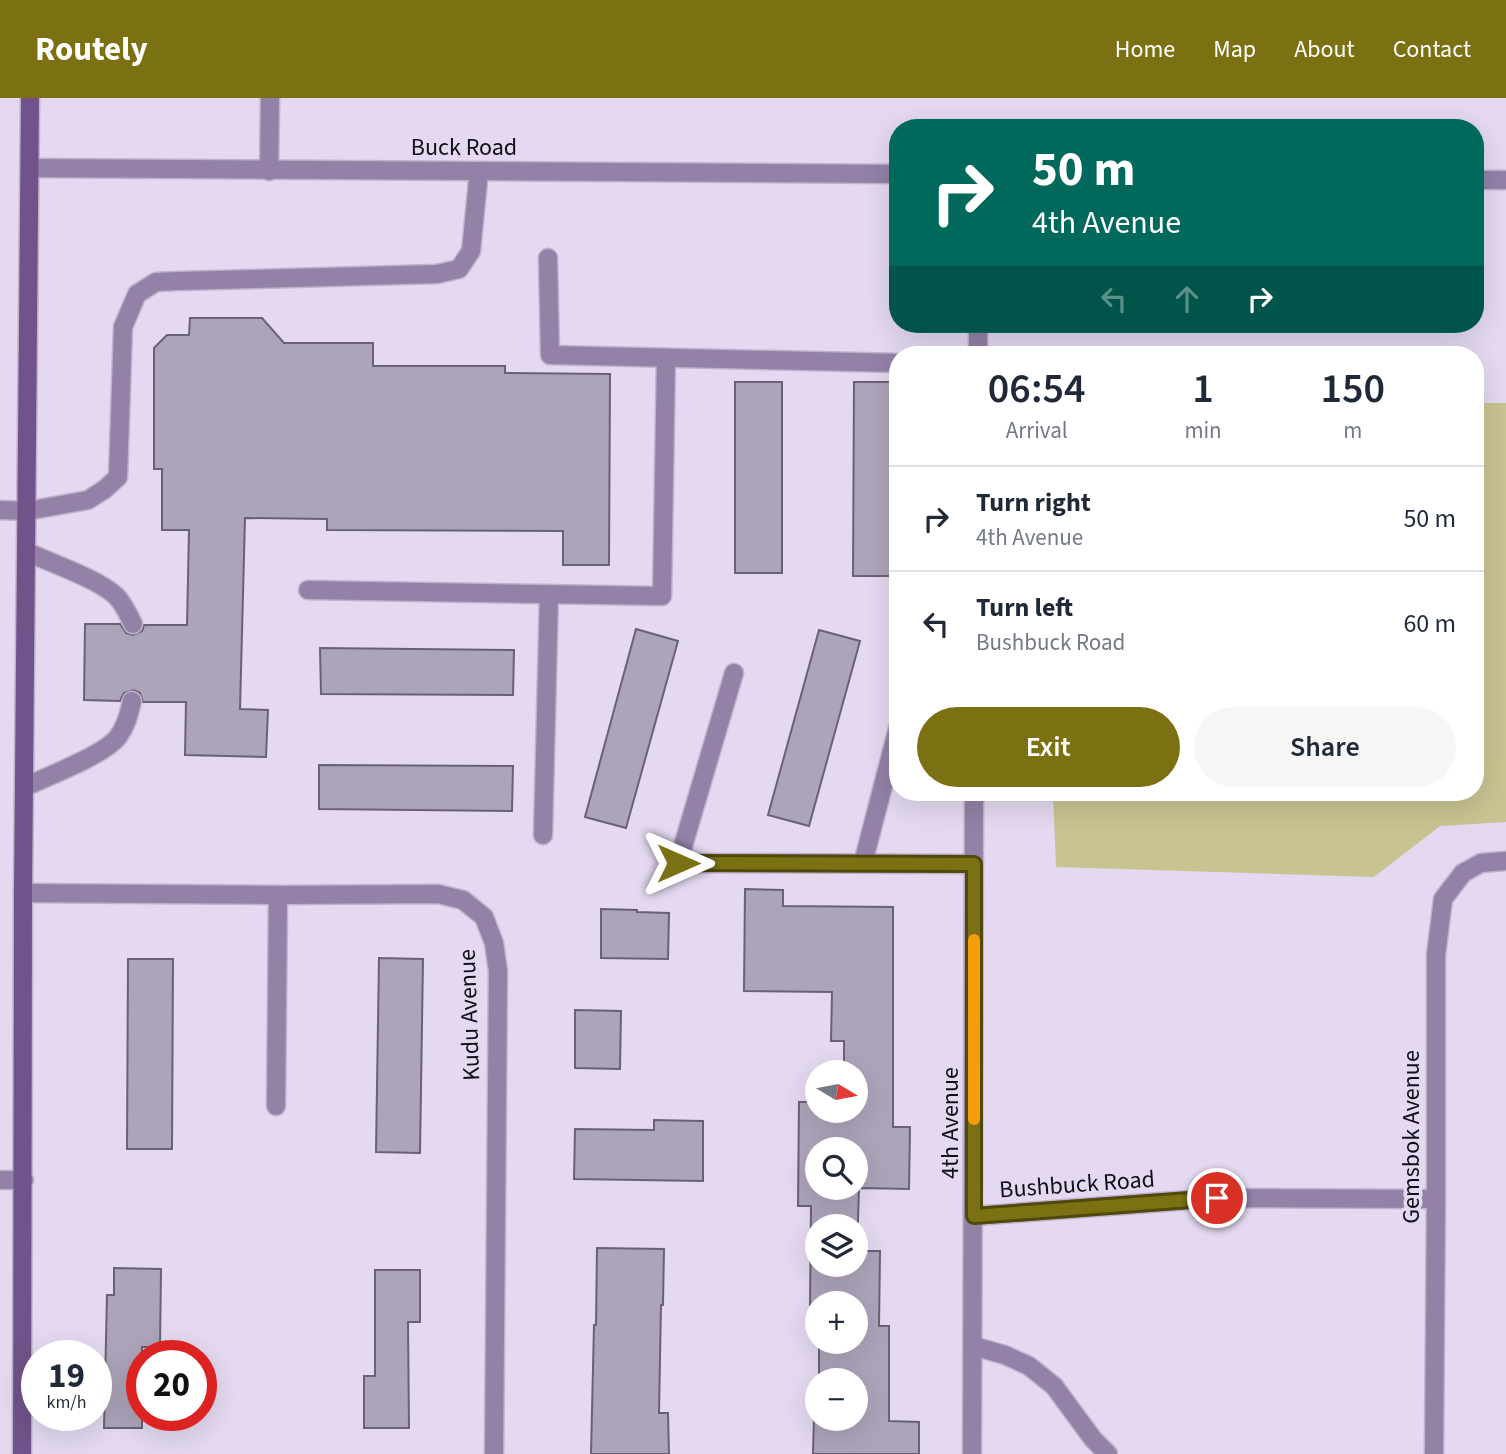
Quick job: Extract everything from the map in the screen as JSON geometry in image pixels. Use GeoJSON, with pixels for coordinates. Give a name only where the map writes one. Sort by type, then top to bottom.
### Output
{"type":"FeatureCollection","features":[{"type":"Feature","properties":{"kind":"main road"},"geometry":{"type":"LineString","coordinates":[[22,1454],[23,893],[30,98]]}},
{"type":"Feature","properties":{"kind":"street"},"geometry":{"type":"LineString","coordinates":[[269,171],[270,98]]}},
{"type":"Feature","properties":{"kind":"street","name":"Buck Road"},"geometry":{"type":"LineString","coordinates":[[30,168],[889,173]]}},
{"type":"Feature","properties":{"kind":"street"},"geometry":{"type":"LineString","coordinates":[[0,510],[27,510],[88,500],[118,477],[123,327],[137,294],[156,282],[438,274],[459,269],[471,251],[479,172]]}},
{"type":"Feature","properties":{"kind":"street"},"geometry":{"type":"LineString","coordinates":[[1484,180],[1506,180]]}},
{"type":"Feature","properties":{"kind":"street"},"geometry":{"type":"LineString","coordinates":[[548,258],[550,355],[889,363]]}},
{"type":"Feature","properties":{"kind":"street"},"geometry":{"type":"LineString","coordinates":[[308,590],[662,596],[666,358]]}},
{"type":"Feature","properties":{"kind":"street"},"geometry":{"type":"LineString","coordinates":[[27,552],[94,582],[114,594],[125,607],[133,624]]}},
{"type":"Feature","properties":{"kind":"street"},"geometry":{"type":"LineString","coordinates":[[543,835],[549,594]]}},
{"type":"Feature","properties":{"kind":"street"},"geometry":{"type":"LineString","coordinates":[[734,673],[678,863],[974,864]]}},
{"type":"Feature","properties":{"kind":"street"},"geometry":{"type":"LineString","coordinates":[[25,787],[98,753],[116,739],[125,725],[132,701]]}},
{"type":"Feature","properties":{"kind":"street"},"geometry":{"type":"LineString","coordinates":[[863,863],[889,763]]}},
{"type":"Feature","properties":{"kind":"street","name":"4th Avenue"},"geometry":{"type":"LineString","coordinates":[[972,1454],[974,801]]}},
{"type":"Feature","properties":{"kind":"street","name":"Gemsbok Avenue"},"geometry":{"type":"LineString","coordinates":[[1434,1454],[1436,955],[1443,900],[1463,873],[1481,863],[1506,861]]}},
{"type":"Feature","properties":{"kind":"street","name":"Kudu Avenue"},"geometry":{"type":"LineString","coordinates":[[23,893],[438,894],[463,900],[484,917],[494,943],[498,971],[494,1454]]}},
{"type":"Feature","properties":{"kind":"street"},"geometry":{"type":"LineString","coordinates":[[276,1106],[278,895]]}},
{"type":"Feature","properties":{"kind":"street"},"geometry":{"type":"LineString","coordinates":[[0,1180],[24,1180]]}},
{"type":"Feature","properties":{"kind":"street","name":"Bushbuck Road"},"geometry":{"type":"LineString","coordinates":[[974,1216],[1217,1198],[1436,1199]]}},
{"type":"Feature","properties":{"kind":"street"},"geometry":{"type":"LineString","coordinates":[[973,1346],[1005,1355],[1029,1366],[1054,1386],[1093,1439],[1108,1454]]}},
{"type":"Feature","properties":{"kind":"shaded area"},"geometry":{"type":"Polygon","coordinates":[[[1484,403],[1506,403],[1506,822],[1440,826],[1374,877],[1056,867],[1053,801],[1484,801],[1484,403]]]}},
{"type":"Feature","properties":{"kind":"building"},"geometry":{"type":"Polygon","coordinates":[[[190,318],[262,318],[284,343],[373,343],[373,366],[505,366],[505,373],[610,374],[609,565],[563,565],[563,531],[327,530],[327,519],[245,518],[240,709],[268,710],[266,757],[185,755],[186,702],[143,702],[140,693],[134,690],[124,693],[120,701],[84,700],[85,624],[120,624],[126,633],[133,635],[142,631],[144,625],[187,625],[189,530],[162,530],[162,469],[154,469],[154,348],[167,335],[189,335],[190,318]]]}},
{"type":"Feature","properties":{"kind":"building"},"geometry":{"type":"Polygon","coordinates":[[[735,382],[782,382],[782,573],[735,573],[735,382]]]}},
{"type":"Feature","properties":{"kind":"building"},"geometry":{"type":"Polygon","coordinates":[[[854,382],[889,382],[889,576],[853,576],[854,382]]]}},
{"type":"Feature","properties":{"kind":"building"},"geometry":{"type":"Polygon","coordinates":[[[636,629],[678,641],[626,828],[585,817],[636,629]]]}},
{"type":"Feature","properties":{"kind":"building"},"geometry":{"type":"Polygon","coordinates":[[[819,630],[860,641],[809,826],[768,815],[819,630]]]}},
{"type":"Feature","properties":{"kind":"building"},"geometry":{"type":"Polygon","coordinates":[[[320,648],[514,650],[513,695],[321,694],[320,648]]]}},
{"type":"Feature","properties":{"kind":"building"},"geometry":{"type":"Polygon","coordinates":[[[319,765],[513,766],[512,811],[319,809],[319,765]]]}},
{"type":"Feature","properties":{"kind":"building"},"geometry":{"type":"Polygon","coordinates":[[[745,889],[783,890],[783,906],[893,907],[893,1127],[910,1127],[909,1189],[868,1188],[868,1137],[805,1137],[805,1200],[859,1200],[858,1214],[811,1214],[811,1206],[798,1206],[799,1102],[805,1102],[805,1124],[868,1124],[868,1060],[844,1060],[844,1041],[831,1041],[832,992],[744,991],[745,889]]]}},
{"type":"Feature","properties":{"kind":"building"},"geometry":{"type":"Polygon","coordinates":[[[601,909],[669,913],[668,959],[601,958],[601,909]]]}},
{"type":"Feature","properties":{"kind":"building"},"geometry":{"type":"Polygon","coordinates":[[[379,958],[423,959],[420,1153],[376,1152],[379,958]]]}},
{"type":"Feature","properties":{"kind":"building"},"geometry":{"type":"Polygon","coordinates":[[[128,959],[173,959],[172,1149],[127,1149],[128,959]]]}},
{"type":"Feature","properties":{"kind":"building"},"geometry":{"type":"Polygon","coordinates":[[[575,1010],[621,1011],[620,1069],[575,1068],[575,1010]]]}},
{"type":"Feature","properties":{"kind":"building"},"geometry":{"type":"Polygon","coordinates":[[[654,1120],[703,1121],[703,1181],[574,1179],[575,1129],[654,1130],[654,1120]]]}},
{"type":"Feature","properties":{"kind":"building"},"geometry":{"type":"Polygon","coordinates":[[[597,1248],[664,1249],[659,1413],[668,1413],[669,1454],[591,1454],[597,1248]]]}},
{"type":"Feature","properties":{"kind":"building"},"geometry":{"type":"Polygon","coordinates":[[[868,1251],[880,1251],[879,1326],[889,1326],[889,1421],[919,1422],[919,1454],[813,1454],[814,1431],[868,1431],[868,1368],[819,1368],[819,1354],[868,1354],[868,1291],[810,1291],[810,1277],[868,1277],[868,1251]]]}},
{"type":"Feature","properties":{"kind":"building"},"geometry":{"type":"Polygon","coordinates":[[[114,1268],[161,1269],[160,1340],[126,1340],[126,1428],[112,1428],[112,1340],[106,1340],[107,1295],[114,1295],[114,1268]]]}},
{"type":"Feature","properties":{"kind":"building"},"geometry":{"type":"Polygon","coordinates":[[[375,1270],[420,1270],[420,1322],[408,1322],[409,1428],[364,1428],[364,1376],[375,1376],[375,1270]]]}},
{"type":"Feature","properties":{"kind":"slow traffic"},"geometry":{"type":"LineString","coordinates":[[974,940],[974,1119]]}},
{"type":"Feature","properties":{"kind":"route"},"geometry":{"type":"LineString","coordinates":[[678,863],[974,864],[974,1216],[1217,1198]]}}]}
